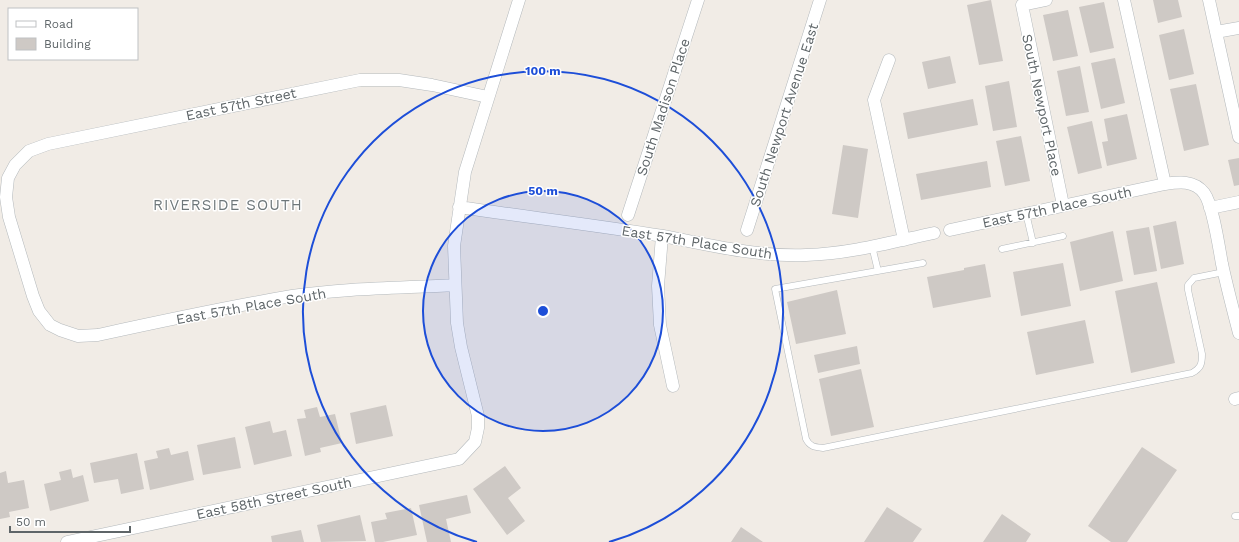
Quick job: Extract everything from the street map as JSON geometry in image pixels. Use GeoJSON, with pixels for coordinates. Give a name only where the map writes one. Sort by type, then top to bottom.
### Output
{"type":"FeatureCollection","features":[{"type":"Feature","properties":{"kind":"street"},"geometry":{"type":"LineString","coordinates":[[455,285],[454,246],[465,172],[519,0]]}},
{"type":"Feature","properties":{"kind":"street","name":"South Madison Place"},"geometry":{"type":"LineString","coordinates":[[628,214],[698,0]]}},
{"type":"Feature","properties":{"kind":"street","name":"South Newport Avenue East"},"geometry":{"type":"LineString","coordinates":[[747,230],[820,0]]}},
{"type":"Feature","properties":{"kind":"street","name":"South Newport Place"},"geometry":{"type":"LineString","coordinates":[[1046,0],[1022,5],[1063,205]]}},
{"type":"Feature","properties":{"kind":"street"},"geometry":{"type":"LineString","coordinates":[[1124,0],[1165,184]]}},
{"type":"Feature","properties":{"kind":"street"},"geometry":{"type":"LineString","coordinates":[[1209,0],[1239,137]]}},
{"type":"Feature","properties":{"kind":"street"},"geometry":{"type":"LineString","coordinates":[[1216,32],[1239,28]]}},
{"type":"Feature","properties":{"kind":"street"},"geometry":{"type":"LineString","coordinates":[[889,60],[874,100],[904,240]]}},
{"type":"Feature","properties":{"kind":"street","name":"East 57th Street"},"geometry":{"type":"LineString","coordinates":[[50,325],[39,311],[33,296],[9,217],[6,197],[8,178],[15,165],[29,151],[48,144],[360,80],[399,80],[432,85],[488,97]]}},
{"type":"Feature","properties":{"kind":"street","name":"East 57th Place South"},"geometry":{"type":"LineString","coordinates":[[950,230],[1063,205],[1165,184],[1182,182],[1195,185],[1204,194],[1210,208]]}},
{"type":"Feature","properties":{"kind":"street"},"geometry":{"type":"LineString","coordinates":[[1239,202],[1210,208],[1239,333]]}},
{"type":"Feature","properties":{"kind":"street","name":"East 57th Place South"},"geometry":{"type":"LineString","coordinates":[[460,207],[662,236],[745,252],[779,255],[828,253],[904,240],[934,233]]}},
{"type":"Feature","properties":{"kind":"street"},"geometry":{"type":"LineString","coordinates":[[662,236],[658,286],[660,325],[674,386]]}},
{"type":"Feature","properties":{"kind":"street","name":"East 57th Place South"},"geometry":{"type":"LineString","coordinates":[[50,325],[78,336],[98,335],[236,306],[292,296],[347,290],[455,285]]}},
{"type":"Feature","properties":{"kind":"street","name":"East 58th Street South"},"geometry":{"type":"LineString","coordinates":[[67,542],[459,459],[475,442],[478,428],[478,416],[459,335],[455,285]]}},
{"type":"Feature","properties":{"kind":"lane"},"geometry":{"type":"LineString","coordinates":[[1026,213],[1032,243]]}},
{"type":"Feature","properties":{"kind":"lane"},"geometry":{"type":"LineString","coordinates":[[1002,249],[1063,236]]}},
{"type":"Feature","properties":{"kind":"lane"},"geometry":{"type":"LineString","coordinates":[[872,246],[878,271]]}},
{"type":"Feature","properties":{"kind":"lane"},"geometry":{"type":"LineString","coordinates":[[922,263],[774,289],[806,439],[809,445],[823,448],[1192,373],[1199,369],[1202,363],[1202,354],[1188,285],[1194,278],[1224,272]]}},
{"type":"Feature","properties":{"kind":"building"},"geometry":{"type":"Polygon","coordinates":[[[991,0],[1003,61],[979,65],[967,5],[991,0]]]}},
{"type":"Feature","properties":{"kind":"building"},"geometry":{"type":"Polygon","coordinates":[[[1153,0],[1178,0],[1182,17],[1158,23],[1153,0]]]}},
{"type":"Feature","properties":{"kind":"building"},"geometry":{"type":"Polygon","coordinates":[[[1104,2],[1114,48],[1090,53],[1079,7],[1104,2]]]}},
{"type":"Feature","properties":{"kind":"building"},"geometry":{"type":"Polygon","coordinates":[[[1068,10],[1078,56],[1053,61],[1043,15],[1068,10]]]}},
{"type":"Feature","properties":{"kind":"building"},"geometry":{"type":"Polygon","coordinates":[[[1184,29],[1194,74],[1169,80],[1159,35],[1184,29]]]}},
{"type":"Feature","properties":{"kind":"building"},"geometry":{"type":"Polygon","coordinates":[[[950,56],[956,83],[928,89],[922,62],[950,56]]]}},
{"type":"Feature","properties":{"kind":"building"},"geometry":{"type":"Polygon","coordinates":[[[1115,58],[1125,103],[1101,109],[1091,63],[1115,58]]]}},
{"type":"Feature","properties":{"kind":"building"},"geometry":{"type":"Polygon","coordinates":[[[1080,66],[1089,112],[1066,116],[1057,71],[1080,66]]]}},
{"type":"Feature","properties":{"kind":"building"},"geometry":{"type":"Polygon","coordinates":[[[1009,81],[1017,127],[993,131],[985,86],[1009,81]]]}},
{"type":"Feature","properties":{"kind":"building"},"geometry":{"type":"Polygon","coordinates":[[[1196,84],[1209,145],[1184,151],[1170,89],[1196,84]]]}},
{"type":"Feature","properties":{"kind":"building"},"geometry":{"type":"Polygon","coordinates":[[[973,99],[978,125],[908,139],[903,113],[973,99]]]}},
{"type":"Feature","properties":{"kind":"building"},"geometry":{"type":"Polygon","coordinates":[[[1127,114],[1137,159],[1107,166],[1102,142],[1108,141],[1104,119],[1127,114]]]}},
{"type":"Feature","properties":{"kind":"building"},"geometry":{"type":"Polygon","coordinates":[[[1092,121],[1102,168],[1078,174],[1067,127],[1092,121]]]}},
{"type":"Feature","properties":{"kind":"building"},"geometry":{"type":"Polygon","coordinates":[[[1021,136],[1030,181],[1005,186],[996,141],[1021,136]]]}},
{"type":"Feature","properties":{"kind":"building"},"geometry":{"type":"Polygon","coordinates":[[[843,145],[868,149],[858,218],[832,214],[843,145]]]}},
{"type":"Feature","properties":{"kind":"building"},"geometry":{"type":"Polygon","coordinates":[[[1239,158],[1239,185],[1234,186],[1228,160],[1239,158]]]}},
{"type":"Feature","properties":{"kind":"building"},"geometry":{"type":"Polygon","coordinates":[[[987,161],[991,187],[921,200],[916,174],[987,161]]]}},
{"type":"Feature","properties":{"kind":"building"},"geometry":{"type":"Polygon","coordinates":[[[1176,221],[1184,264],[1161,269],[1153,226],[1176,221]]]}},
{"type":"Feature","properties":{"kind":"building"},"geometry":{"type":"Polygon","coordinates":[[[1149,227],[1157,271],[1134,275],[1126,231],[1149,227]]]}},
{"type":"Feature","properties":{"kind":"building"},"geometry":{"type":"Polygon","coordinates":[[[1113,231],[1123,281],[1080,291],[1070,242],[1113,231]]]}},
{"type":"Feature","properties":{"kind":"building"},"geometry":{"type":"Polygon","coordinates":[[[1063,263],[1071,306],[1021,316],[1013,272],[1063,263]]]}},
{"type":"Feature","properties":{"kind":"building"},"geometry":{"type":"Polygon","coordinates":[[[985,264],[991,297],[933,308],[927,277],[964,270],[964,268],[985,264]]]}},
{"type":"Feature","properties":{"kind":"building"},"geometry":{"type":"Polygon","coordinates":[[[1157,282],[1175,363],[1131,373],[1115,291],[1157,282]]]}},
{"type":"Feature","properties":{"kind":"building"},"geometry":{"type":"Polygon","coordinates":[[[837,290],[846,334],[796,344],[787,302],[837,290]]]}},
{"type":"Feature","properties":{"kind":"building"},"geometry":{"type":"Polygon","coordinates":[[[1085,320],[1094,363],[1036,375],[1027,332],[1085,320]]]}},
{"type":"Feature","properties":{"kind":"building"},"geometry":{"type":"Polygon","coordinates":[[[857,346],[860,364],[818,373],[814,355],[857,346]]]}},
{"type":"Feature","properties":{"kind":"building"},"geometry":{"type":"Polygon","coordinates":[[[861,369],[874,427],[831,436],[819,379],[861,369]]]}},
{"type":"Feature","properties":{"kind":"building"},"geometry":{"type":"Polygon","coordinates":[[[386,405],[393,436],[356,444],[350,413],[386,405]]]}},
{"type":"Feature","properties":{"kind":"building"},"geometry":{"type":"Polygon","coordinates":[[[317,407],[320,417],[335,414],[342,443],[320,448],[321,452],[305,456],[297,419],[306,418],[304,410],[317,407]]]}},
{"type":"Feature","properties":{"kind":"building"},"geometry":{"type":"Polygon","coordinates":[[[270,421],[273,433],[286,430],[292,456],[254,465],[245,427],[270,421]]]}},
{"type":"Feature","properties":{"kind":"building"},"geometry":{"type":"Polygon","coordinates":[[[235,437],[241,468],[203,475],[197,445],[235,437]]]}},
{"type":"Feature","properties":{"kind":"building"},"geometry":{"type":"Polygon","coordinates":[[[1142,447],[1177,470],[1127,542],[1111,542],[1088,526],[1142,447]]]}},
{"type":"Feature","properties":{"kind":"building"},"geometry":{"type":"Polygon","coordinates":[[[169,448],[171,455],[188,451],[194,480],[150,490],[144,461],[158,458],[156,451],[169,448]]]}},
{"type":"Feature","properties":{"kind":"building"},"geometry":{"type":"Polygon","coordinates":[[[137,453],[144,489],[121,494],[118,479],[94,483],[90,463],[137,453]]]}},
{"type":"Feature","properties":{"kind":"building"},"geometry":{"type":"Polygon","coordinates":[[[505,466],[521,488],[508,498],[525,521],[507,535],[473,489],[505,466]]]}},
{"type":"Feature","properties":{"kind":"building"},"geometry":{"type":"Polygon","coordinates":[[[71,469],[73,478],[83,475],[89,501],[50,511],[44,484],[61,480],[59,472],[71,469]]]}},
{"type":"Feature","properties":{"kind":"building"},"geometry":{"type":"Polygon","coordinates":[[[6,471],[8,483],[24,480],[29,508],[9,512],[10,517],[0,519],[0,473],[6,471]]]}},
{"type":"Feature","properties":{"kind":"building"},"geometry":{"type":"Polygon","coordinates":[[[467,495],[471,513],[446,519],[451,542],[427,542],[419,505],[467,495]]]}},
{"type":"Feature","properties":{"kind":"building"},"geometry":{"type":"Polygon","coordinates":[[[887,507],[922,529],[913,542],[864,542],[887,507]]]}},
{"type":"Feature","properties":{"kind":"building"},"geometry":{"type":"Polygon","coordinates":[[[411,508],[417,535],[383,542],[375,542],[371,522],[387,519],[385,513],[411,508]]]}},
{"type":"Feature","properties":{"kind":"building"},"geometry":{"type":"Polygon","coordinates":[[[1002,514],[1031,534],[1026,542],[983,542],[1002,514]]]}},
{"type":"Feature","properties":{"kind":"building"},"geometry":{"type":"Polygon","coordinates":[[[360,515],[366,541],[321,542],[317,525],[360,515]]]}},
{"type":"Feature","properties":{"kind":"building"},"geometry":{"type":"Polygon","coordinates":[[[741,527],[763,542],[731,542],[741,527]]]}},
{"type":"Feature","properties":{"kind":"building"},"geometry":{"type":"Polygon","coordinates":[[[301,530],[304,542],[272,542],[271,536],[301,530]]]}},
{"type":"Feature","properties":{"kind":"district","name":"RIVERSIDE SOUTH"},"geometry":{"type":"Point","coordinates":[228,205]}}]}
